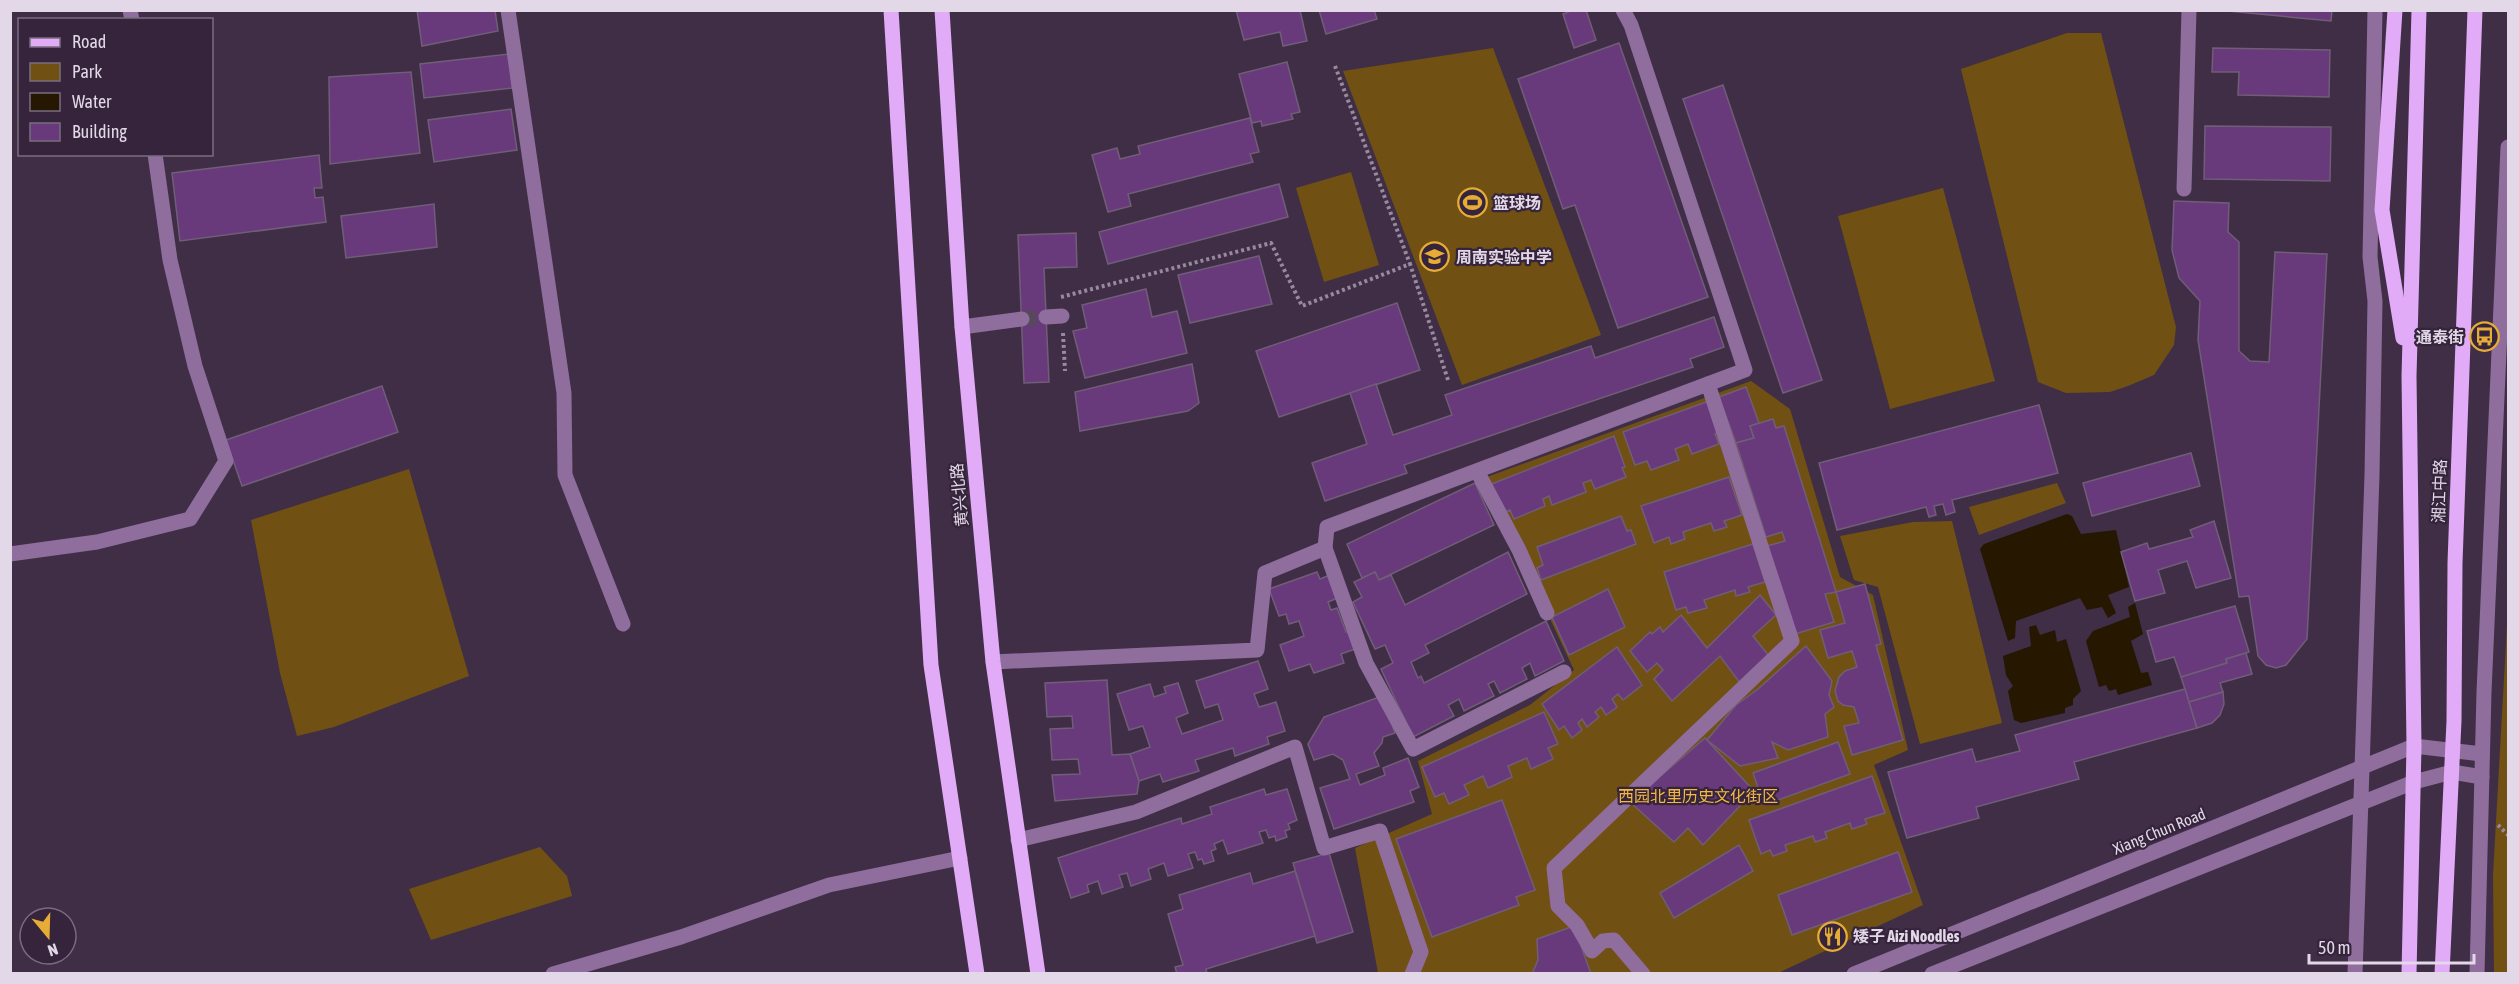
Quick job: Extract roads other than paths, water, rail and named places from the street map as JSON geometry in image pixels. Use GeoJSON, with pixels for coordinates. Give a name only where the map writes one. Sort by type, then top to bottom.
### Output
{"type":"FeatureCollection","features":[{"type":"Feature","properties":{"kind":"main road"},"geometry":{"type":"LineString","coordinates":[[891,10],[931,665],[977,974]]}},
{"type":"Feature","properties":{"kind":"main road","name":"黄兴北路"},"geometry":{"type":"LineString","coordinates":[[942,10],[962,327],[993,662],[1038,974]]}},
{"type":"Feature","properties":{"kind":"main road"},"geometry":{"type":"LineString","coordinates":[[2395,10],[2382,210],[2409,376]]}},
{"type":"Feature","properties":{"kind":"main road","name":"湘江中路"},"geometry":{"type":"LineString","coordinates":[[2409,974],[2415,746],[2409,376],[2419,10]]}},
{"type":"Feature","properties":{"kind":"main road","name":"湘江中路"},"geometry":{"type":"LineString","coordinates":[[2442,974],[2452,772],[2455,563],[2475,10]]}},
{"type":"Feature","properties":{"kind":"street"},"geometry":{"type":"LineString","coordinates":[[508,10],[564,393],[565,475],[623,624]]}},
{"type":"Feature","properties":{"kind":"street"},"geometry":{"type":"LineString","coordinates":[[1564,672],[1413,749],[1366,663],[1325,548],[1327,527],[1745,370],[1631,25],[1623,10]]}},
{"type":"Feature","properties":{"kind":"street"},"geometry":{"type":"LineString","coordinates":[[2184,189],[2189,10]]}},
{"type":"Feature","properties":{"kind":"street"},"geometry":{"type":"LineString","coordinates":[[2355,974],[2372,475],[2375,301],[2370,257],[2375,10]]}},
{"type":"Feature","properties":{"kind":"street"},"geometry":{"type":"LineString","coordinates":[[2477,974],[2482,754],[2508,147]]}},
{"type":"Feature","properties":{"kind":"street"},"geometry":{"type":"LineString","coordinates":[[10,554],[97,542],[190,519],[226,461],[195,366],[170,260],[155,156]]}},
{"type":"Feature","properties":{"kind":"street"},"geometry":{"type":"LineString","coordinates":[[962,327],[1022,319]]}},
{"type":"Feature","properties":{"kind":"street"},"geometry":{"type":"LineString","coordinates":[[1643,974],[1614,940],[1603,941],[1592,951],[1576,925],[1558,906],[1554,868],[1792,640],[1708,384]]}},
{"type":"Feature","properties":{"kind":"street"},"geometry":{"type":"LineString","coordinates":[[1477,471],[1519,550],[1547,613]]}},
{"type":"Feature","properties":{"kind":"street"},"geometry":{"type":"LineString","coordinates":[[993,662],[1257,650],[1265,573],[1325,548]]}},
{"type":"Feature","properties":{"kind":"street"},"geometry":{"type":"LineString","coordinates":[[2415,746],[2482,754]]}},
{"type":"Feature","properties":{"kind":"street","name":"Xiang Chun Road"},"geometry":{"type":"LineString","coordinates":[[1854,974],[2415,746]]}},
{"type":"Feature","properties":{"kind":"street"},"geometry":{"type":"LineString","coordinates":[[1018,840],[1136,812],[1295,747],[1324,849],[1380,831],[1421,951],[1412,974]]}},
{"type":"Feature","properties":{"kind":"street"},"geometry":{"type":"LineString","coordinates":[[1932,974],[2414,782],[2452,772],[2482,777]]}},
{"type":"Feature","properties":{"kind":"street"},"geometry":{"type":"LineString","coordinates":[[553,974],[681,937],[829,885],[960,858]]}},
{"type":"Feature","properties":{"kind":"water"},"geometry":{"type":"Polygon","coordinates":[[[2067,514],[2072,516],[2081,534],[2116,530],[2129,587],[2108,595],[2116,613],[2108,618],[2102,607],[2087,610],[2080,598],[2016,621],[2015,638],[2008,641],[1980,549],[1984,544],[2067,514]]]}},
{"type":"Feature","properties":{"kind":"water"},"geometry":{"type":"Polygon","coordinates":[[[2135,603],[2143,634],[2131,641],[2141,673],[2148,672],[2152,685],[2118,695],[2116,689],[2109,691],[2106,685],[2099,687],[2086,641],[2093,631],[2130,617],[2128,607],[2135,603]]]}},
{"type":"Feature","properties":{"kind":"water"},"geometry":{"type":"Polygon","coordinates":[[[2036,625],[2040,635],[2055,630],[2057,642],[2066,639],[2081,691],[2073,699],[2073,705],[2065,708],[2065,713],[2021,723],[2014,720],[2008,691],[2013,686],[2006,675],[2003,656],[2031,646],[2029,627],[2036,625]]]}},
{"type":"Feature","properties":{"kind":"tunnel"},"geometry":{"type":"LineString","coordinates":[[1022,319],[1046,317]]}},
{"type":"Feature","properties":{"kind":"place","name":"篮球场"},"geometry":{"type":"Point","coordinates":[1472,203]}},
{"type":"Feature","properties":{"kind":"place","name":"周南实验中学"},"geometry":{"type":"Point","coordinates":[1435,257]}},
{"type":"Feature","properties":{"kind":"place","name":"通泰街"},"geometry":{"type":"Point","coordinates":[2485,337]}},
{"type":"Feature","properties":{"kind":"place","name":"矮子 Aizi Noodles"},"geometry":{"type":"Point","coordinates":[1832,936]}},
{"type":"Feature","properties":{"kind":"park label","name":"西园北里历史文化街区"},"geometry":{"type":"Point","coordinates":[1698,796]}}]}
